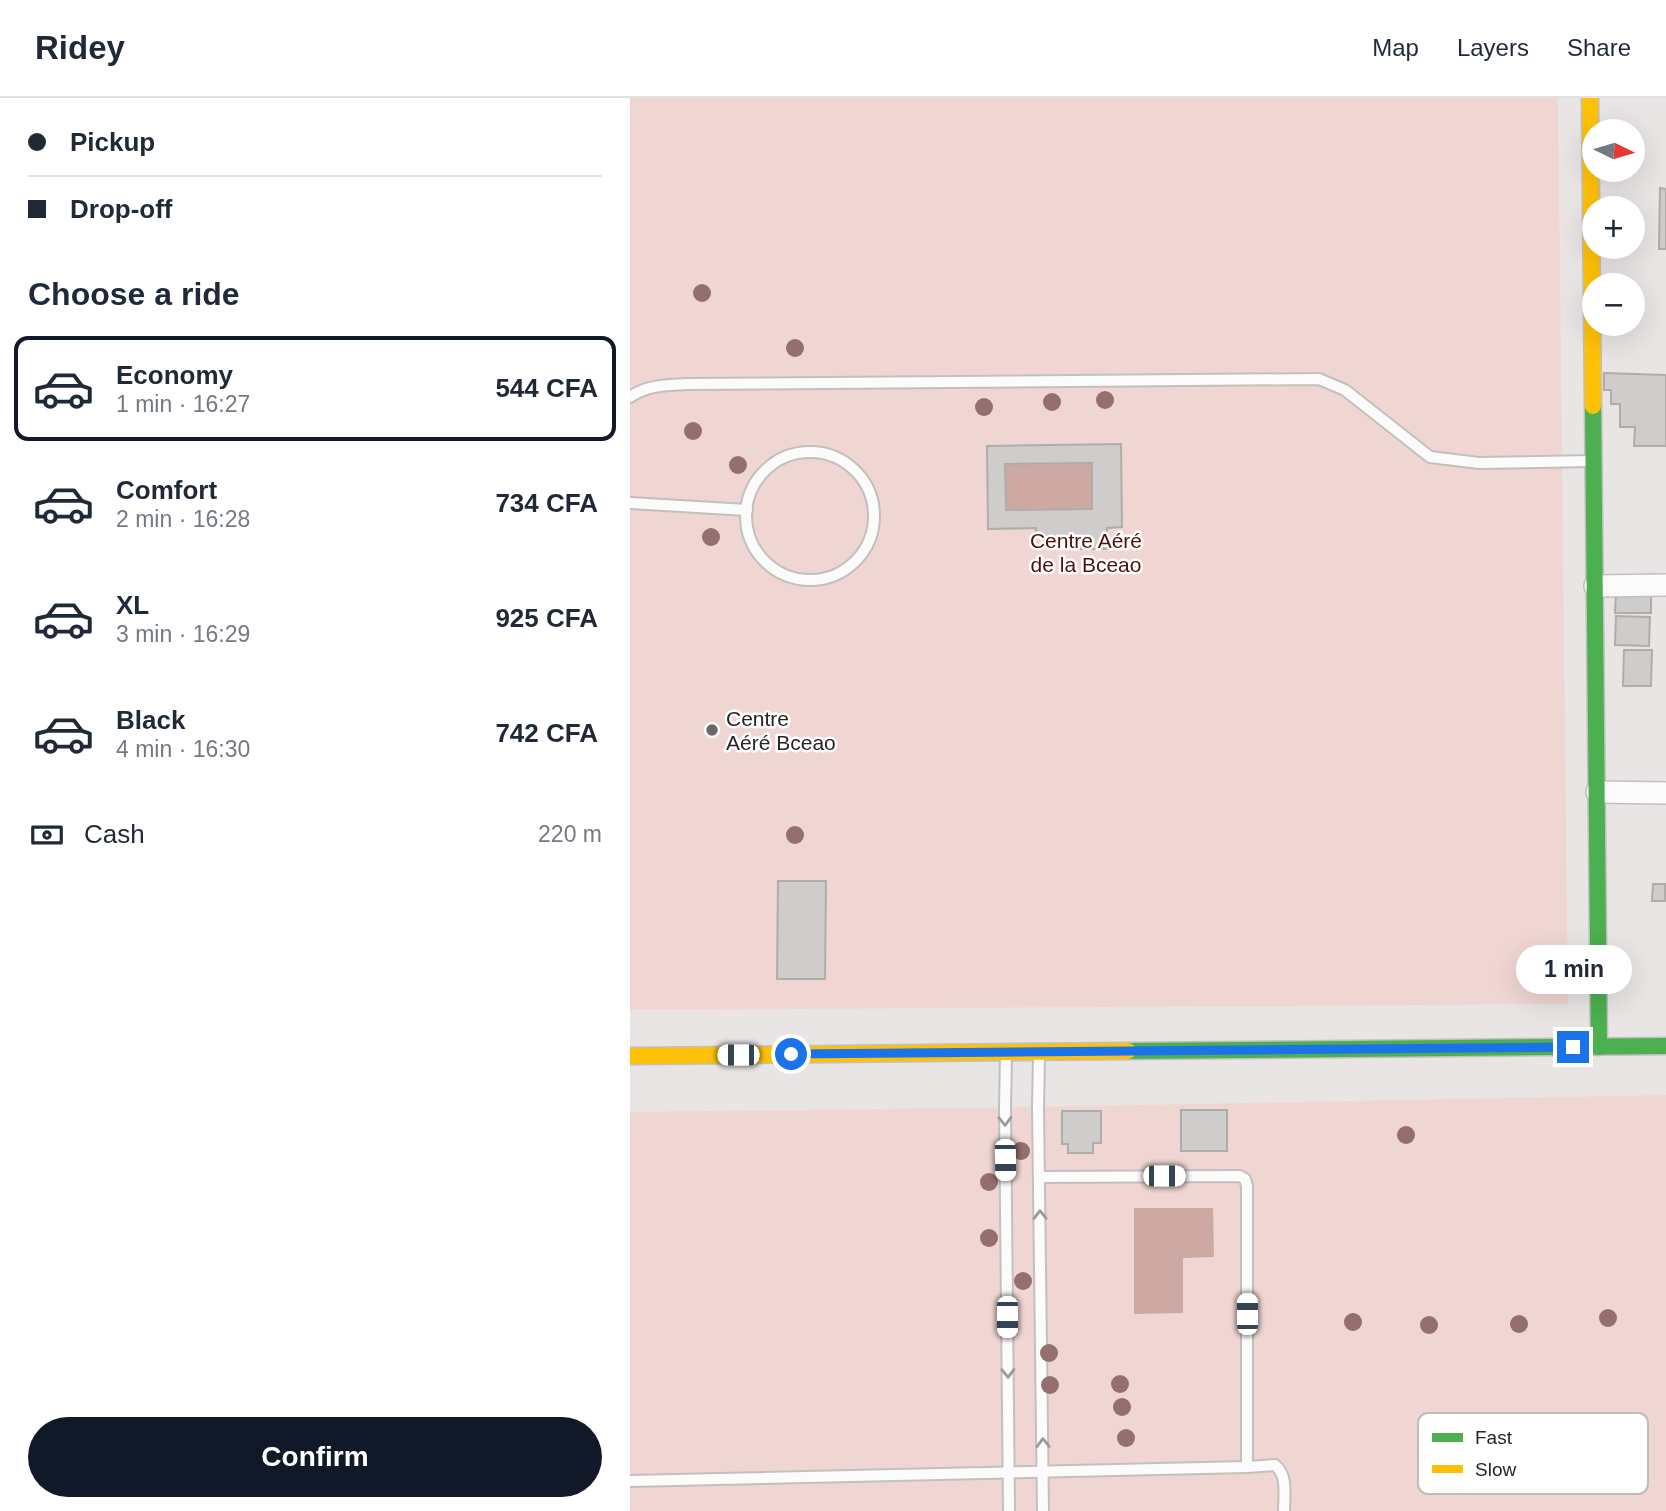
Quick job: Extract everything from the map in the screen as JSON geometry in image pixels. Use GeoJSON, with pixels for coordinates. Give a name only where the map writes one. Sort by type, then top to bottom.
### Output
{"type":"FeatureCollection","features":[{"type":"Feature","properties":{"kind":"street"},"geometry":{"type":"LineString","coordinates":[[1590,98],[1599,1047]]}},
{"type":"Feature","properties":{"kind":"street"},"geometry":{"type":"LineString","coordinates":[[1595,586],[1666,585]]}},
{"type":"Feature","properties":{"kind":"street"},"geometry":{"type":"LineString","coordinates":[[1597,792],[1666,793]]}},
{"type":"Feature","properties":{"kind":"street"},"geometry":{"type":"LineString","coordinates":[[630,1056],[1666,1046]]}},
{"type":"Feature","properties":{"kind":"lane"},"geometry":{"type":"LineString","coordinates":[[630,397],[656,386],[687,384],[1319,379],[1345,390],[1430,457],[1479,463],[1594,461]]}},
{"type":"Feature","properties":{"kind":"lane"},"geometry":{"type":"LineString","coordinates":[[801,451],[824,452],[846,461],[863,478],[873,500],[874,524],[867,546],[852,565],[832,577],[808,580],[785,575],[765,562],[752,542],[746,519],[747,510],[749,496],[760,475],[778,459],[801,451]]}},
{"type":"Feature","properties":{"kind":"lane"},"geometry":{"type":"LineString","coordinates":[[630,503],[747,510]]}},
{"type":"Feature","properties":{"kind":"lane"},"geometry":{"type":"LineString","coordinates":[[1007,1052],[1004,1108],[1009,1511]]}},
{"type":"Feature","properties":{"kind":"lane"},"geometry":{"type":"LineString","coordinates":[[1039,1052],[1043,1511]]}},
{"type":"Feature","properties":{"kind":"lane"},"geometry":{"type":"LineString","coordinates":[[1039,1177],[1240,1176],[1245,1179],[1247,1467]]}},
{"type":"Feature","properties":{"kind":"lane"},"geometry":{"type":"LineString","coordinates":[[630,1481],[1275,1465],[1283,1475],[1284,1511]]}},
{"type":"Feature","properties":{"kind":"green space","name":"Centre Aéré de la Bceao"},"geometry":{"type":"Polygon","coordinates":[[[630,98],[1558,98],[1568,1004],[630,1010],[630,98]]]}},
{"type":"Feature","properties":{"kind":"green space"},"geometry":{"type":"Polygon","coordinates":[[[1666,1095],[1666,1511],[630,1511],[630,1112],[1666,1095]]]}},
{"type":"Feature","properties":{"kind":"shaded area"},"geometry":{"type":"Polygon","coordinates":[[[1092,463],[1092,509],[1006,510],[1005,464],[1092,463]]]}},
{"type":"Feature","properties":{"kind":"shaded area"},"geometry":{"type":"Polygon","coordinates":[[[1134,1208],[1213,1208],[1214,1257],[1183,1258],[1183,1313],[1134,1314],[1134,1208]]]}},
{"type":"Feature","properties":{"kind":"building"},"geometry":{"type":"Polygon","coordinates":[[[1660,188],[1666,189],[1666,249],[1659,249],[1660,188]]]}},
{"type":"Feature","properties":{"kind":"building"},"geometry":{"type":"Polygon","coordinates":[[[1604,373],[1666,375],[1666,446],[1634,446],[1635,427],[1620,427],[1620,404],[1611,404],[1611,390],[1604,390],[1604,373]]]}},
{"type":"Feature","properties":{"kind":"building"},"geometry":{"type":"Polygon","coordinates":[[[1121,444],[1122,527],[1107,528],[1107,549],[1072,549],[1072,536],[1036,537],[1036,528],[988,529],[987,446],[1121,444]],[[1092,463],[1005,464],[1006,510],[1092,509],[1092,463]]]}},
{"type":"Feature","properties":{"kind":"building"},"geometry":{"type":"Polygon","coordinates":[[[1616,593],[1651,594],[1651,613],[1615,613],[1616,593]]]}},
{"type":"Feature","properties":{"kind":"building"},"geometry":{"type":"Polygon","coordinates":[[[1616,616],[1650,617],[1649,646],[1615,645],[1616,616]]]}},
{"type":"Feature","properties":{"kind":"building"},"geometry":{"type":"Polygon","coordinates":[[[1624,650],[1652,650],[1651,686],[1623,686],[1624,650]]]}},
{"type":"Feature","properties":{"kind":"building"},"geometry":{"type":"Polygon","coordinates":[[[778,881],[826,881],[825,979],[777,979],[778,881]]]}},
{"type":"Feature","properties":{"kind":"building"},"geometry":{"type":"Polygon","coordinates":[[[1653,884],[1665,884],[1665,901],[1652,901],[1653,884]]]}},
{"type":"Feature","properties":{"kind":"building"},"geometry":{"type":"Polygon","coordinates":[[[1181,1110],[1227,1110],[1227,1151],[1181,1151],[1181,1110]]]}},
{"type":"Feature","properties":{"kind":"building"},"geometry":{"type":"Polygon","coordinates":[[[1062,1111],[1101,1111],[1101,1143],[1093,1143],[1093,1153],[1068,1153],[1068,1144],[1062,1144],[1062,1111]]]}},
{"type":"Feature","properties":{"kind":"traffic: fast"},"geometry":{"type":"LineString","coordinates":[[1593,406],[1599,1047]]}},
{"type":"Feature","properties":{"kind":"traffic: fast"},"geometry":{"type":"LineString","coordinates":[[1128,1051],[1666,1046]]}},
{"type":"Feature","properties":{"kind":"traffic: slow"},"geometry":{"type":"LineString","coordinates":[[1590,98],[1593,406]]}},
{"type":"Feature","properties":{"kind":"traffic: slow"},"geometry":{"type":"LineString","coordinates":[[630,1056],[1128,1051]]}},
{"type":"Feature","properties":{"kind":"place","name":"Centre Aéré Bceao"},"geometry":{"type":"Point","coordinates":[712,730]}},
{"type":"Feature","properties":{"kind":"route"},"geometry":{"type":"LineString","coordinates":[[791,1054],[1573,1047]]}}]}
